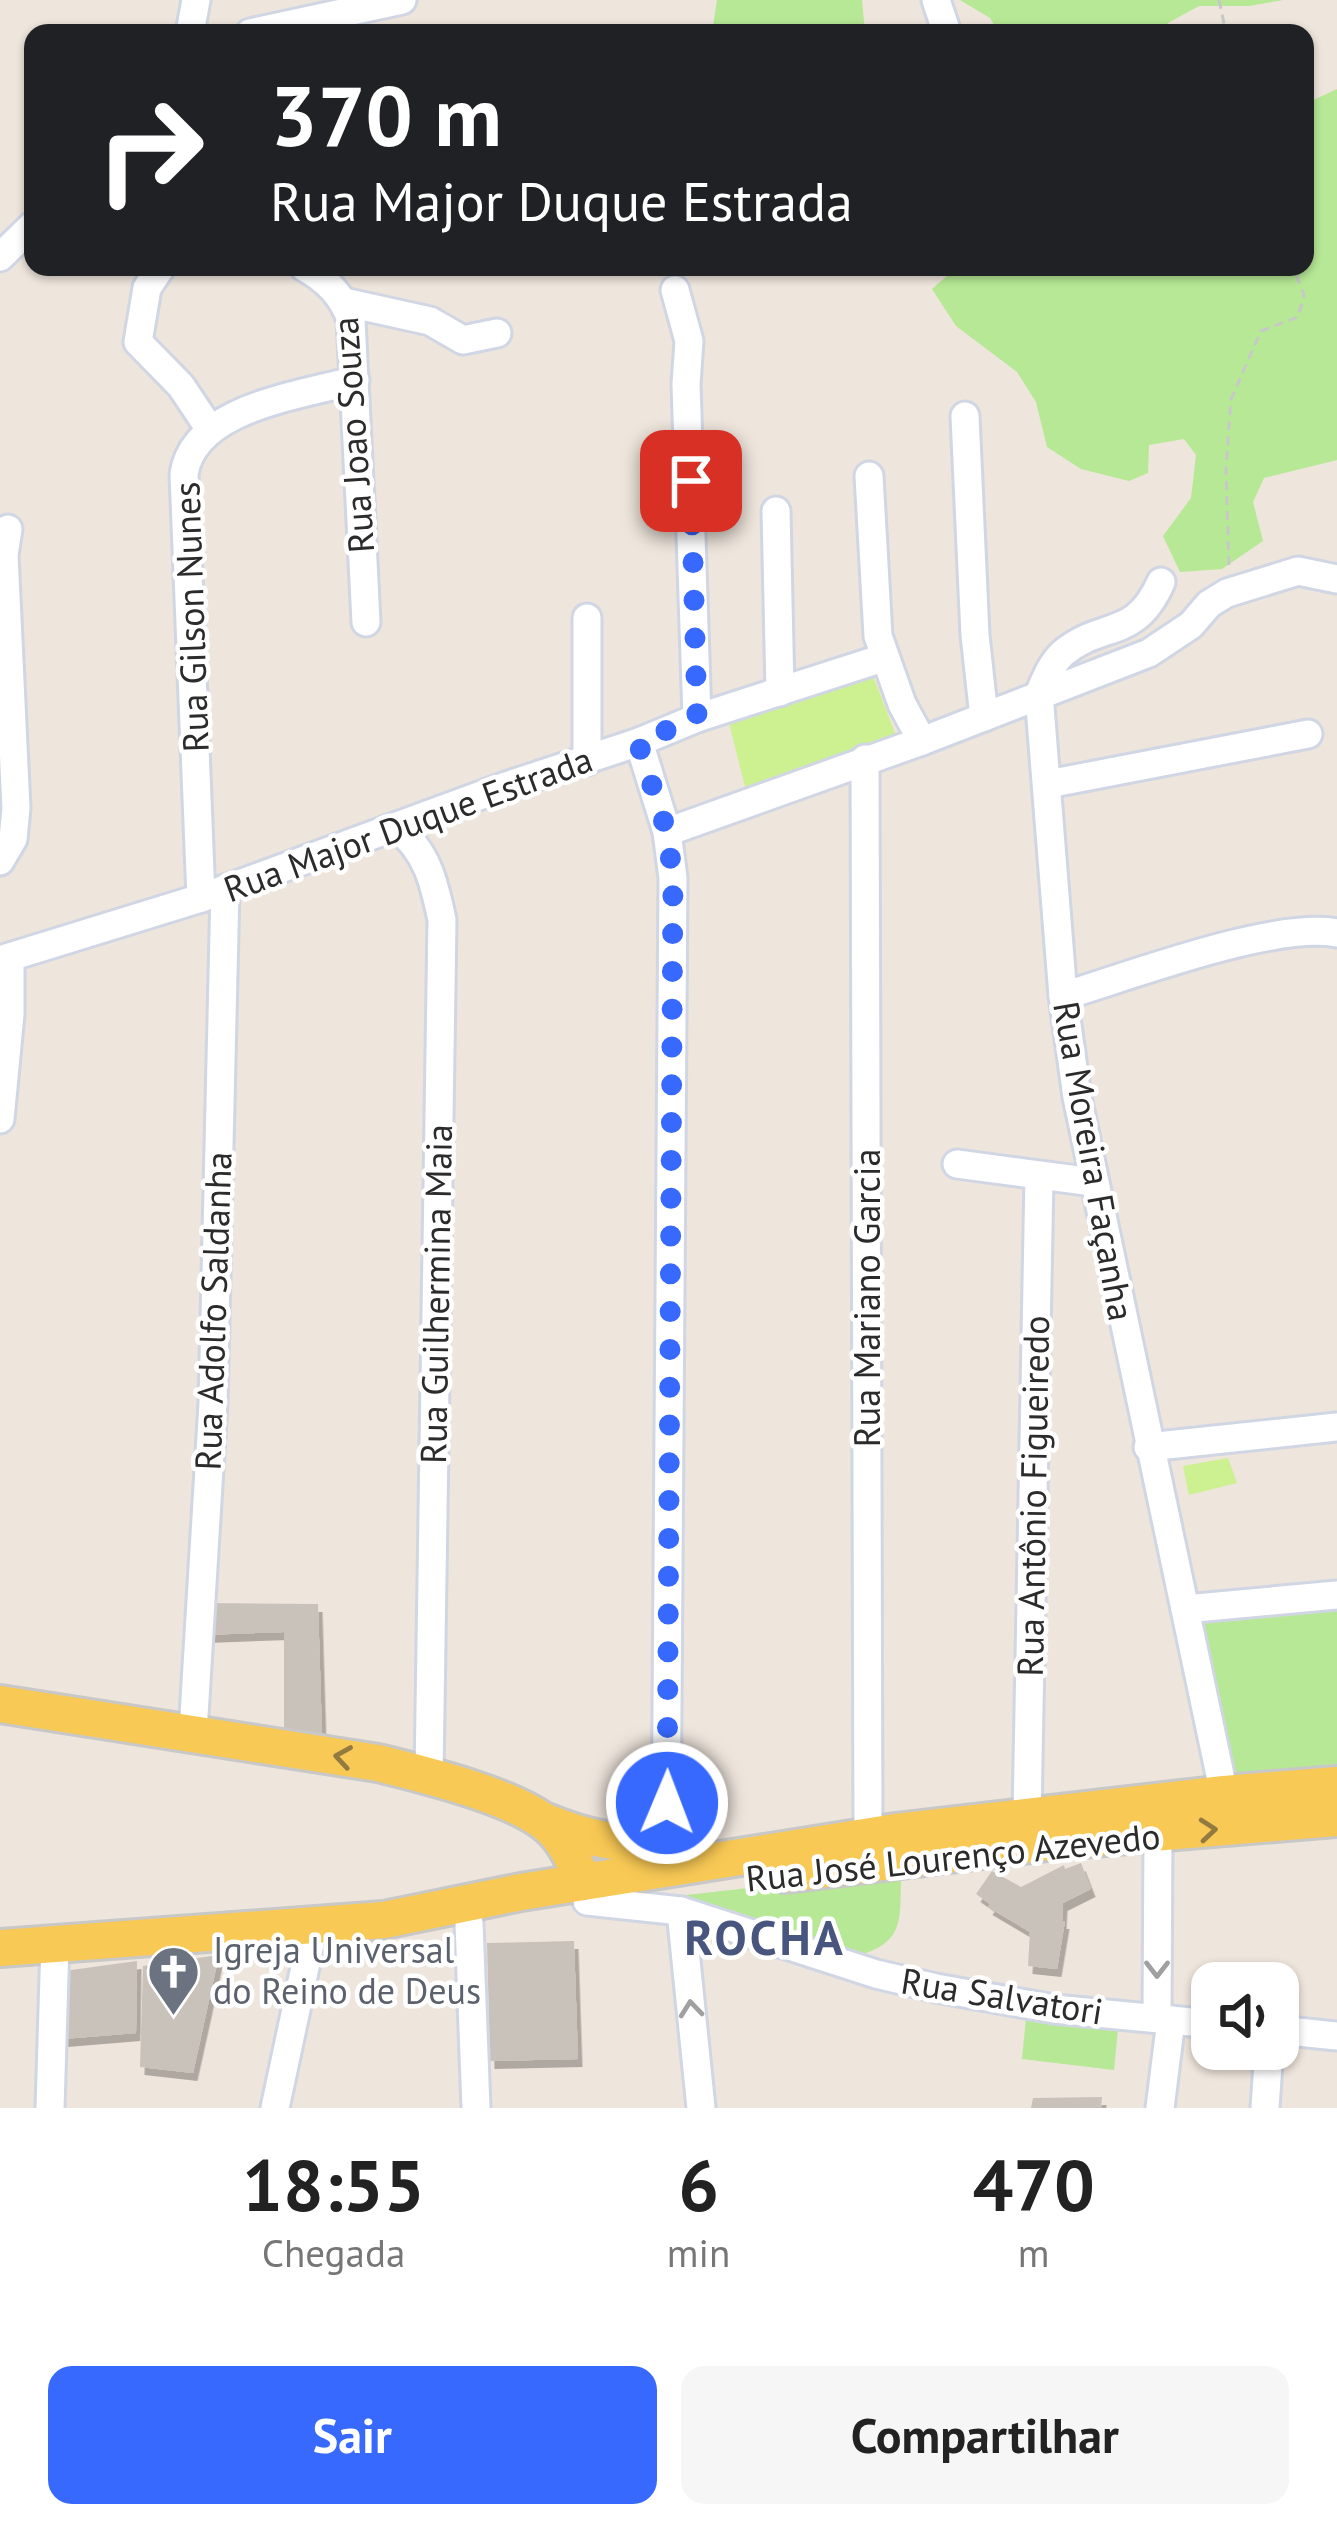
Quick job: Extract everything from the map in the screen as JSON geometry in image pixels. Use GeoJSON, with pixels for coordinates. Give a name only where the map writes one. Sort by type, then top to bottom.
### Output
{"type":"FeatureCollection","features":[{"type":"Feature","properties":{"kind":"main road"},"geometry":{"type":"LineString","coordinates":[[0,1704],[378,1763],[429,1775],[600,1840],[666,1846],[748,1838],[858,1839]]}},
{"type":"Feature","properties":{"kind":"main road","name":"Rua José Lourenço Azevedo"},"geometry":{"type":"LineString","coordinates":[[384,1920],[424,1928],[470,1923],[585,1892],[858,1839],[1223,1794],[1337,1785]]}},
{"type":"Feature","properties":{"kind":"main road","name":"Rua José Lourenço Azevedo"},"geometry":{"type":"LineString","coordinates":[[384,1920],[429,1908],[1055,1841],[1337,1818]]}},
{"type":"Feature","properties":{"kind":"main road"},"geometry":{"type":"LineString","coordinates":[[546,1822],[563,1841],[585,1892]]}},
{"type":"Feature","properties":{"kind":"main road"},"geometry":{"type":"LineString","coordinates":[[0,1948],[384,1920]]}},
{"type":"Feature","properties":{"kind":"street"},"geometry":{"type":"LineString","coordinates":[[291,24],[402,0]]}},
{"type":"Feature","properties":{"kind":"street"},"geometry":{"type":"LineString","coordinates":[[0,257],[24,234]]}},
{"type":"Feature","properties":{"kind":"street"},"geometry":{"type":"LineString","coordinates":[[154,276],[147,288],[138,343],[181,386],[209,428]]}},
{"type":"Feature","properties":{"kind":"street","name":"Rua Joao Souza"},"geometry":{"type":"LineString","coordinates":[[317,276],[344,302],[351,320],[366,622]]}},
{"type":"Feature","properties":{"kind":"street"},"geometry":{"type":"LineString","coordinates":[[675,290],[689,341],[686,384],[697,718]]}},
{"type":"Feature","properties":{"kind":"street"},"geometry":{"type":"LineString","coordinates":[[344,302],[430,321],[463,340],[497,333]]}},
{"type":"Feature","properties":{"kind":"street","name":"Rua Gilson Nunes"},"geometry":{"type":"LineString","coordinates":[[213,893],[184,474],[187,454],[209,428],[228,417],[355,380]]}},
{"type":"Feature","properties":{"kind":"street"},"geometry":{"type":"LineString","coordinates":[[965,416],[975,635],[984,717]]}},
{"type":"Feature","properties":{"kind":"street"},"geometry":{"type":"LineString","coordinates":[[869,476],[876,620],[883,658],[922,741]]}},
{"type":"Feature","properties":{"kind":"street"},"geometry":{"type":"LineString","coordinates":[[776,511],[779,692]]}},
{"type":"Feature","properties":{"kind":"street"},"geometry":{"type":"LineString","coordinates":[[0,861],[13,839],[4,555],[8,530]]}},
{"type":"Feature","properties":{"kind":"street"},"geometry":{"type":"LineString","coordinates":[[667,832],[1149,653],[1191,626],[1209,604],[1227,593],[1298,571],[1337,578]]}},
{"type":"Feature","properties":{"kind":"street"},"geometry":{"type":"LineString","coordinates":[[1039,694],[1060,656],[1136,620],[1151,604],[1161,582]]}},
{"type":"Feature","properties":{"kind":"street"},"geometry":{"type":"LineString","coordinates":[[587,618],[587,761]]}},
{"type":"Feature","properties":{"kind":"street","name":"Rua Major Duque Estrada"},"geometry":{"type":"LineString","coordinates":[[5,959],[213,893],[697,718],[883,658]]}},
{"type":"Feature","properties":{"kind":"street","name":"Rua Moreira Façanha"},"geometry":{"type":"LineString","coordinates":[[1039,694],[1064,996],[1093,1182],[1223,1794]]}},
{"type":"Feature","properties":{"kind":"street"},"geometry":{"type":"LineString","coordinates":[[1048,784],[1308,734]]}},
{"type":"Feature","properties":{"kind":"street"},"geometry":{"type":"LineString","coordinates":[[638,742],[667,832],[673,878],[666,1846]]}},
{"type":"Feature","properties":{"kind":"street","name":"Rua Mariano Garcia"},"geometry":{"type":"LineString","coordinates":[[858,1839],[865,758]]}},
{"type":"Feature","properties":{"kind":"street","name":"Rua Guilhermina Maia"},"geometry":{"type":"LineString","coordinates":[[396,826],[413,840],[433,875],[442,920],[429,1775]]}},
{"type":"Feature","properties":{"kind":"street","name":"Rua Adolfo Saldanha"},"geometry":{"type":"LineString","coordinates":[[193,1732],[213,1403],[213,893]]}},
{"type":"Feature","properties":{"kind":"street"},"geometry":{"type":"LineString","coordinates":[[1064,996],[1271,936],[1307,929],[1337,933]]}},
{"type":"Feature","properties":{"kind":"street"},"geometry":{"type":"LineString","coordinates":[[0,1119],[5,959]]}},
{"type":"Feature","properties":{"kind":"street"},"geometry":{"type":"LineString","coordinates":[[957,1164],[1093,1182]]}},
{"type":"Feature","properties":{"kind":"street","name":"Rua Antônio Figueiredo"},"geometry":{"type":"LineString","coordinates":[[1028,1816],[1040,1176]]}},
{"type":"Feature","properties":{"kind":"street"},"geometry":{"type":"LineString","coordinates":[[1148,1448],[1337,1427]]}},
{"type":"Feature","properties":{"kind":"street"},"geometry":{"type":"LineString","coordinates":[[1185,1609],[1337,1595]]}},
{"type":"Feature","properties":{"kind":"street"},"geometry":{"type":"LineString","coordinates":[[1158,1835],[1164,2019],[1160,2108]]}},
{"type":"Feature","properties":{"kind":"street","name":"Rua Salvatori"},"geometry":{"type":"LineString","coordinates":[[585,1892],[680,1911],[894,1979],[1054,2009],[1191,2022]]}},
{"type":"Feature","properties":{"kind":"street"},"geometry":{"type":"LineString","coordinates":[[680,1911],[701,2108]]}},
{"type":"Feature","properties":{"kind":"street"},"geometry":{"type":"LineString","coordinates":[[470,1923],[476,2108]]}},
{"type":"Feature","properties":{"kind":"street"},"geometry":{"type":"LineString","coordinates":[[275,2108],[314,1925]]}},
{"type":"Feature","properties":{"kind":"street"},"geometry":{"type":"LineString","coordinates":[[50,2108],[55,1943]]}},
{"type":"Feature","properties":{"kind":"street"},"geometry":{"type":"LineString","coordinates":[[1299,2032],[1337,2036]]}},
{"type":"Feature","properties":{"kind":"street"},"geometry":{"type":"LineString","coordinates":[[1265,2108],[1268,2070]]}},
{"type":"Feature","properties":{"kind":"path"},"geometry":{"type":"LineString","coordinates":[[1227,593],[1231,399],[1261,331],[1298,317],[1304,295],[1297,276]]}},
{"type":"Feature","properties":{"kind":"green space"},"geometry":{"type":"Polygon","coordinates":[[[717,0],[862,0],[864,24],[713,24],[717,0]]]}},
{"type":"Feature","properties":{"kind":"green space"},"geometry":{"type":"Polygon","coordinates":[[[960,0],[1283,0],[1199,6],[1168,24],[994,24],[960,0]]]}},
{"type":"Feature","properties":{"kind":"green space"},"geometry":{"type":"Polygon","coordinates":[[[1337,89],[1337,460],[1264,478],[1253,502],[1263,541],[1222,569],[1180,572],[1163,536],[1191,498],[1196,455],[1184,439],[1149,445],[1148,473],[1129,481],[1081,469],[1047,447],[1036,402],[1017,372],[956,326],[932,289],[947,276],[1314,276],[1314,100],[1337,89]]]}},
{"type":"Feature","properties":{"kind":"green space"},"geometry":{"type":"Polygon","coordinates":[[[870,668],[897,738],[746,791],[727,715],[870,668]]]}},
{"type":"Feature","properties":{"kind":"green space"},"geometry":{"type":"Polygon","coordinates":[[[1228,1458],[1237,1483],[1189,1495],[1183,1466],[1228,1458]]]}},
{"type":"Feature","properties":{"kind":"green space"},"geometry":{"type":"Polygon","coordinates":[[[1337,1607],[1337,1764],[1227,1776],[1198,1618],[1337,1607]]]}},
{"type":"Feature","properties":{"kind":"green space"},"geometry":{"type":"Polygon","coordinates":[[[901,1871],[896,1929],[881,1946],[848,1958],[669,1897],[901,1871]]]}},
{"type":"Feature","properties":{"kind":"green space"},"geometry":{"type":"Polygon","coordinates":[[[1026,2018],[1118,2028],[1114,2070],[1022,2059],[1026,2018]]]}},
{"type":"Feature","properties":{"kind":"building"},"geometry":{"type":"Polygon","coordinates":[[[204,1603],[318,1604],[322,1735],[284,1729],[284,1632],[203,1635],[204,1603]]]}},
{"type":"Feature","properties":{"kind":"building"},"geometry":{"type":"Polygon","coordinates":[[[1081,1863],[1091,1889],[1063,1903],[1065,1921],[1057,1969],[1028,1966],[1030,1932],[988,1907],[976,1894],[992,1871],[1021,1887],[1064,1865],[1065,1869],[1081,1863]]]}},
{"type":"Feature","properties":{"kind":"building"},"geometry":{"type":"Polygon","coordinates":[[[574,1941],[578,2059],[490,2061],[487,1943],[574,1941]]]}},
{"type":"Feature","properties":{"kind":"building","name":"Igreja Universal do Reino de Deus"},"geometry":{"type":"Polygon","coordinates":[[[219,1955],[193,2073],[140,2067],[143,1966],[219,1955]]]}},
{"type":"Feature","properties":{"kind":"building"},"geometry":{"type":"Polygon","coordinates":[[[137,1961],[136,2033],[63,2039],[64,1971],[137,1961]]]}},
{"type":"Feature","properties":{"kind":"building"},"geometry":{"type":"Polygon","coordinates":[[[1102,2097],[1101,2108],[1031,2108],[1033,2098],[1102,2097]]]}},
{"type":"Feature","properties":{"kind":"place","name":"Igreja Universal do Reino de Deus"},"geometry":{"type":"Point","coordinates":[174,2017]}},
{"type":"Feature","properties":{"kind":"district","name":"ROCHA"},"geometry":{"type":"Point","coordinates":[765,1938]}},
{"type":"Feature","properties":{"kind":"route"},"geometry":{"type":"LineString","coordinates":[[667,1803],[673,878],[667,832],[638,742],[697,718],[691,481]]}}]}
